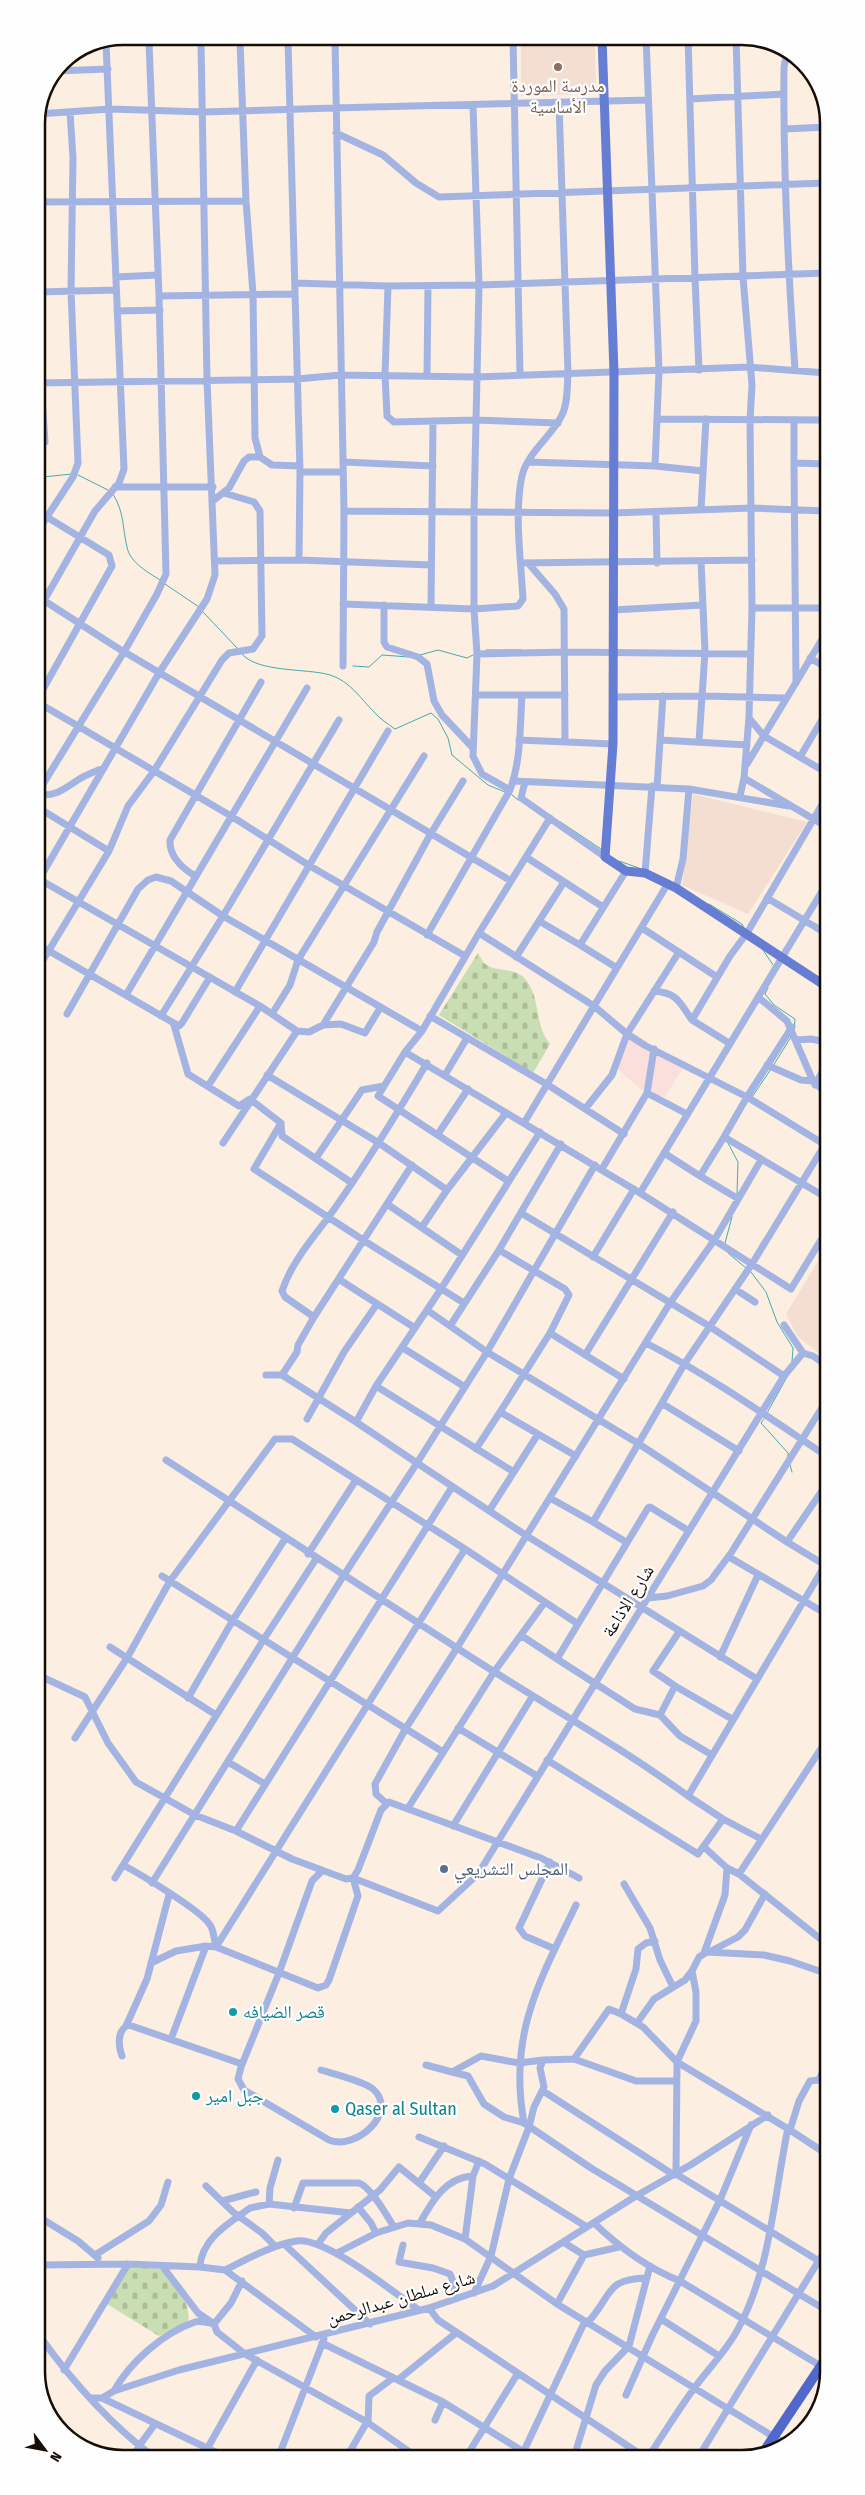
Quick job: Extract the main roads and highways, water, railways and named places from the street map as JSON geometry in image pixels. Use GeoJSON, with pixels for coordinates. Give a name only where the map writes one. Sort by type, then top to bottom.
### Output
{"type":"FeatureCollection","features":[{"type":"Feature","properties":{"kind":"highway"},"geometry":{"type":"LineString","coordinates":[[768,2445],[820,2376]]}},
{"type":"Feature","properties":{"kind":"main road"},"geometry":{"type":"LineString","coordinates":[[602,45],[609,279],[614,372],[612,562],[614,696],[606,857],[626,871],[644,873],[672,887],[748,933],[781,958],[820,983]]}},
{"type":"Feature","properties":{"kind":"waterway"},"geometry":{"type":"LineString","coordinates":[[45,477],[72,474]]}},
{"type":"Feature","properties":{"kind":"waterway"},"geometry":{"type":"LineString","coordinates":[[78,475],[108,490]]}},
{"type":"Feature","properties":{"kind":"waterway"},"geometry":{"type":"LineString","coordinates":[[113,494],[121,514],[129,553],[140,566],[160,580]]}},
{"type":"Feature","properties":{"kind":"waterway"},"geometry":{"type":"LineString","coordinates":[[165,584],[199,607]]}},
{"type":"Feature","properties":{"kind":"waterway"},"geometry":{"type":"LineString","coordinates":[[203,612],[238,649]]}},
{"type":"Feature","properties":{"kind":"waterway"},"geometry":{"type":"LineString","coordinates":[[420,655],[438,650],[467,658],[473,655]]}},
{"type":"Feature","properties":{"kind":"waterway"},"geometry":{"type":"LineString","coordinates":[[486,650],[522,650]]}},
{"type":"Feature","properties":{"kind":"waterway"},"geometry":{"type":"LineString","coordinates":[[242,654],[249,660],[259,664],[320,673],[337,678],[355,691],[379,717],[395,729],[431,713],[438,719],[448,738],[452,755],[488,785],[505,792]]}},
{"type":"Feature","properties":{"kind":"waterway"},"geometry":{"type":"LineString","coordinates":[[353,666],[369,667],[382,655],[409,657]]}},
{"type":"Feature","properties":{"kind":"waterway"},"geometry":{"type":"LineString","coordinates":[[511,794],[518,800]]}},
{"type":"Feature","properties":{"kind":"waterway"},"geometry":{"type":"LineString","coordinates":[[559,821],[601,849]]}},
{"type":"Feature","properties":{"kind":"waterway"},"geometry":{"type":"LineString","coordinates":[[619,861],[639,868]]}},
{"type":"Feature","properties":{"kind":"waterway"},"geometry":{"type":"LineString","coordinates":[[709,904],[742,924],[744,928]]}},
{"type":"Feature","properties":{"kind":"waterway"},"geometry":{"type":"LineString","coordinates":[[763,950],[773,965]]}},
{"type":"Feature","properties":{"kind":"waterway"},"geometry":{"type":"LineString","coordinates":[[768,988],[765,994],[774,1005],[795,1019],[794,1032]]}},
{"type":"Feature","properties":{"kind":"waterway"},"geometry":{"type":"LineString","coordinates":[[773,1066],[791,1037]]}},
{"type":"Feature","properties":{"kind":"waterway"},"geometry":{"type":"LineString","coordinates":[[752,1097],[771,1069]]}},
{"type":"Feature","properties":{"kind":"waterway"},"geometry":{"type":"LineString","coordinates":[[728,1143],[738,1162],[737,1194]]}},
{"type":"Feature","properties":{"kind":"waterway"},"geometry":{"type":"LineString","coordinates":[[725,1243],[732,1217]]}},
{"type":"Feature","properties":{"kind":"waterway"},"geometry":{"type":"LineString","coordinates":[[728,1253],[746,1268]]}},
{"type":"Feature","properties":{"kind":"waterway"},"geometry":{"type":"LineString","coordinates":[[751,1272],[766,1292],[777,1322],[793,1348],[792,1362]]}},
{"type":"Feature","properties":{"kind":"waterway"},"geometry":{"type":"LineString","coordinates":[[767,1413],[787,1377]]}},
{"type":"Feature","properties":{"kind":"waterway"},"geometry":{"type":"LineString","coordinates":[[764,1419],[761,1423],[788,1453],[788,1456]]}},
{"type":"Feature","properties":{"kind":"waterway"},"geometry":{"type":"LineString","coordinates":[[790,1465],[792,1472]]}},
{"type":"Feature","properties":{"kind":"place","name":"مدرسة الموردة الأساسية"},"geometry":{"type":"Point","coordinates":[558,67]}},
{"type":"Feature","properties":{"kind":"place","name":"المجلس التشريعي"},"geometry":{"type":"Point","coordinates":[444,1869]}},
{"type":"Feature","properties":{"kind":"place","name":"قصر الضيافه"},"geometry":{"type":"Point","coordinates":[233,2012]}},
{"type":"Feature","properties":{"kind":"place","name":"جبل امير"},"geometry":{"type":"Point","coordinates":[196,2096]}},
{"type":"Feature","properties":{"kind":"place","name":"Qaser al Sultan"},"geometry":{"type":"Point","coordinates":[335,2109]}}]}
